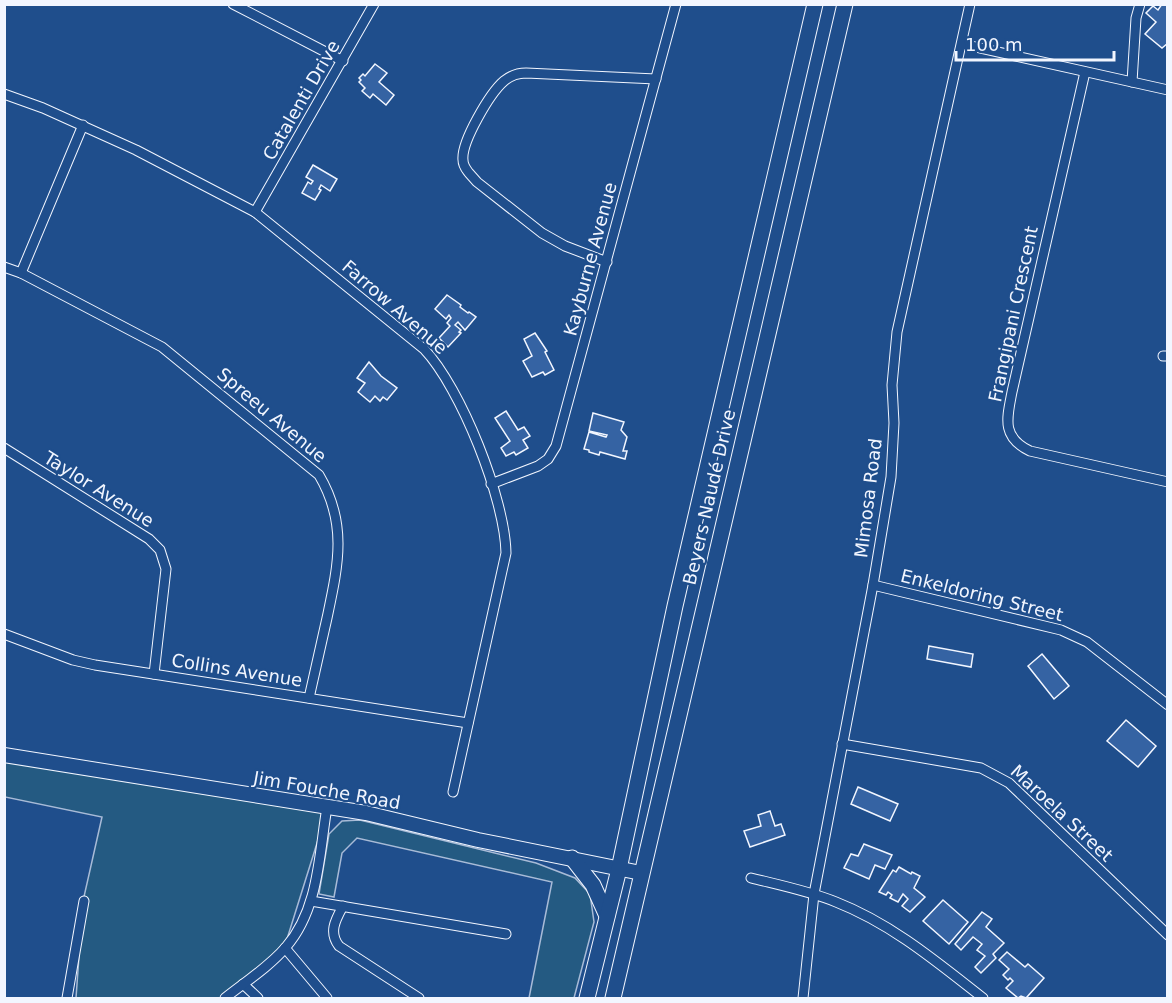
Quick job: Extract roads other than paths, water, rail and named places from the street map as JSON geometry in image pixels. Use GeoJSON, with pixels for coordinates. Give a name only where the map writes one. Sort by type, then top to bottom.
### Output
{"type":"FeatureCollection","features":[{"type":"Feature","properties":{"kind":"main road","name":"Beyers Naudé Drive"},"geometry":{"type":"LineString","coordinates":[[587,999],[619,869],[675,606],[815,4]]}},
{"type":"Feature","properties":{"kind":"main road","name":"Beyers Naudé Drive"},"geometry":{"type":"LineString","coordinates":[[613,999],[845,4]]}},
{"type":"Feature","properties":{"kind":"main road"},"geometry":{"type":"LineString","coordinates":[[572,858],[593,885],[607,916]]}},
{"type":"Feature","properties":{"kind":"street"},"geometry":{"type":"LineString","coordinates":[[233,4],[343,61]]}},
{"type":"Feature","properties":{"kind":"street","name":"Catalenti Drive"},"geometry":{"type":"LineString","coordinates":[[255,212],[374,4]]}},
{"type":"Feature","properties":{"kind":"street","name":"Kayburne Avenue"},"geometry":{"type":"LineString","coordinates":[[491,484],[538,465],[548,459],[556,446],[676,4]]}},
{"type":"Feature","properties":{"kind":"street","name":"Mimosa Road"},"geometry":{"type":"LineString","coordinates":[[803,999],[814,894],[873,585],[891,477],[894,423],[892,385],[897,332],[970,4]]}},
{"type":"Feature","properties":{"kind":"street"},"geometry":{"type":"LineString","coordinates":[[1132,82],[1136,18],[1140,4]]}},
{"type":"Feature","properties":{"kind":"street"},"geometry":{"type":"LineString","coordinates":[[962,44],[1167,90]]}},
{"type":"Feature","properties":{"kind":"street","name":"Frangipani Crescent"},"geometry":{"type":"LineString","coordinates":[[1084,72],[1007,426],[1014,440],[1020,446],[1030,450],[1167,482]]}},
{"type":"Feature","properties":{"kind":"street"},"geometry":{"type":"LineString","coordinates":[[607,262],[554,241],[511,210],[469,173],[462,158],[467,142],[488,102],[502,83],[513,76],[525,73],[656,79]]}},
{"type":"Feature","properties":{"kind":"street","name":"Farrow Avenue"},"geometry":{"type":"LineString","coordinates":[[4,94],[83,125],[255,212],[411,338],[437,362],[458,398],[482,457],[503,525],[506,553],[453,792]]}},
{"type":"Feature","properties":{"kind":"street"},"geometry":{"type":"LineString","coordinates":[[21,273],[83,125]]}},
{"type":"Feature","properties":{"kind":"street","name":"Spreeu Avenue"},"geometry":{"type":"LineString","coordinates":[[4,267],[21,273],[162,347],[319,475],[332,502],[339,553],[336,577],[309,698]]}},
{"type":"Feature","properties":{"kind":"street","name":"Taylor Avenue"},"geometry":{"type":"LineString","coordinates":[[4,448],[149,539],[160,550],[166,569],[154,674]]}},
{"type":"Feature","properties":{"kind":"street","name":"Enkeldoring Street"},"geometry":{"type":"LineString","coordinates":[[873,585],[1061,630],[1087,642],[1167,705]]}},
{"type":"Feature","properties":{"kind":"street","name":"Collins Avenue"},"geometry":{"type":"LineString","coordinates":[[4,634],[73,660],[119,669],[468,723]]}},
{"type":"Feature","properties":{"kind":"street","name":"Maroela Street"},"geometry":{"type":"LineString","coordinates":[[842,744],[981,768],[999,776],[1167,934]]}},
{"type":"Feature","properties":{"kind":"street","name":"Jim Fouche Road"},"geometry":{"type":"LineString","coordinates":[[4,755],[366,813],[478,840],[641,873]]}},
{"type":"Feature","properties":{"kind":"street"},"geometry":{"type":"LineString","coordinates":[[225,999],[285,948],[299,928],[311,900],[327,807]]}},
{"type":"Feature","properties":{"kind":"street"},"geometry":{"type":"LineString","coordinates":[[751,878],[814,894],[873,919],[913,943],[983,999]]}},
{"type":"Feature","properties":{"kind":"street"},"geometry":{"type":"LineString","coordinates":[[311,900],[506,934]]}},
{"type":"Feature","properties":{"kind":"street"},"geometry":{"type":"LineString","coordinates":[[67,999],[84,901]]}},
{"type":"Feature","properties":{"kind":"street"},"geometry":{"type":"LineString","coordinates":[[343,906],[336,919],[333,934],[339,946],[419,999]]}},
{"type":"Feature","properties":{"kind":"street"},"geometry":{"type":"LineString","coordinates":[[285,948],[327,999]]}},
{"type":"Feature","properties":{"kind":"street"},"geometry":{"type":"LineString","coordinates":[[243,984],[258,999]]}}]}
